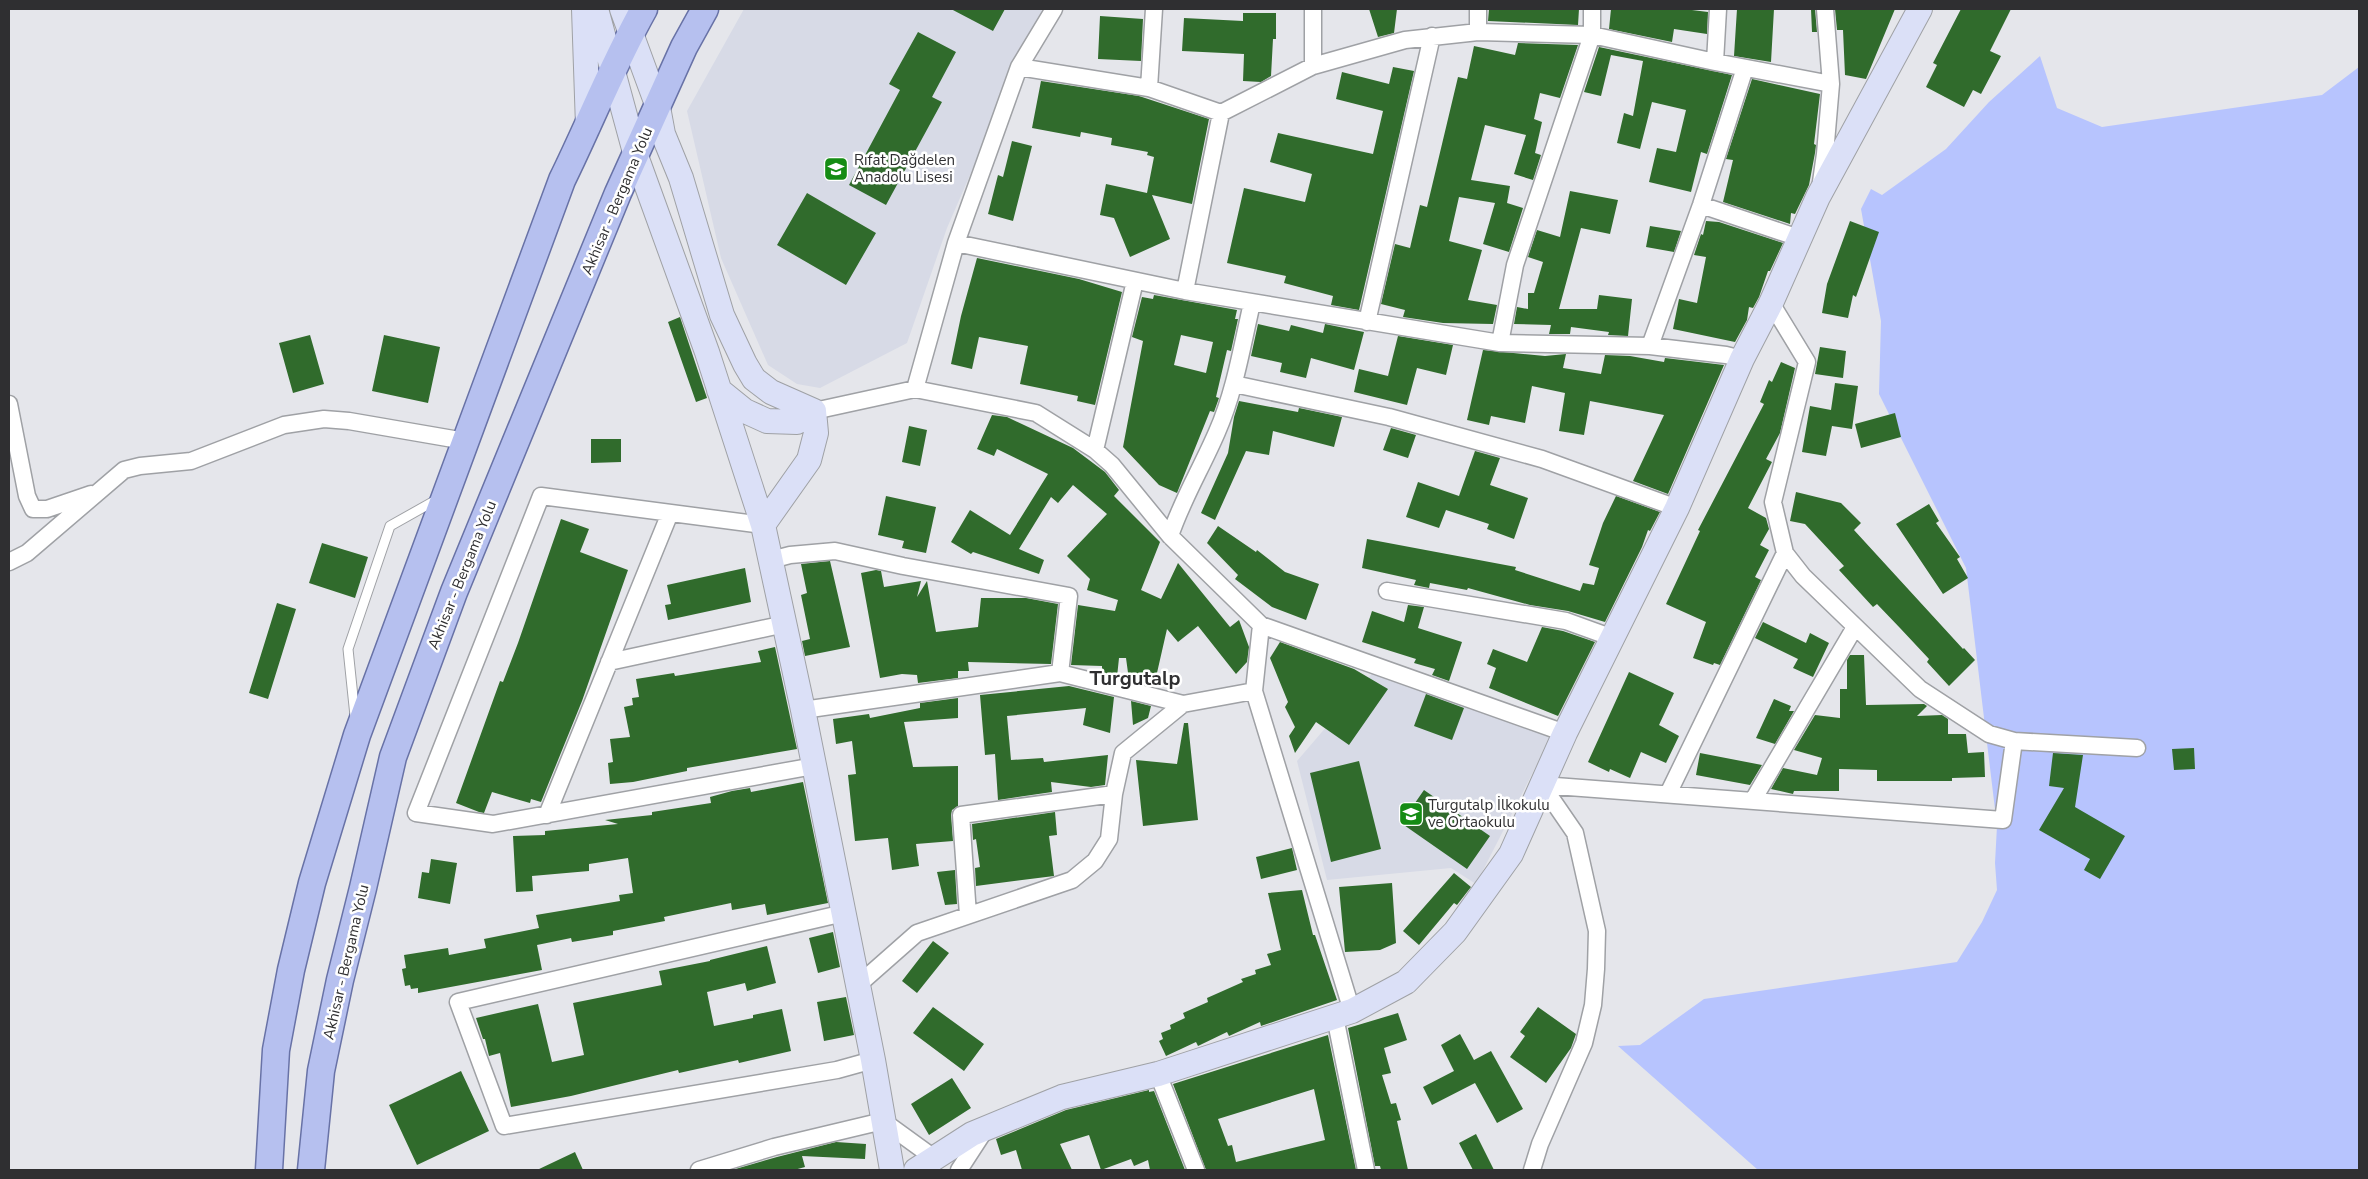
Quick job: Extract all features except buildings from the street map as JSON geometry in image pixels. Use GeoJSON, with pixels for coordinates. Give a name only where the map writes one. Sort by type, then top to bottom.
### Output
{"type":"FeatureCollection","features":[{"type":"Feature","properties":{"kind":"main road"},"geometry":{"type":"LineString","coordinates":[[269,1170],[270,1127],[276,1050],[291,970],[312,883],[358,735],[562,180],[612,70],[626,21],[644,9]]}},
{"type":"Feature","properties":{"kind":"main road","name":"Akhisar - Bergama Yolu"},"geometry":{"type":"LineString","coordinates":[[311,1170],[321,1071],[340,980],[364,888],[393,756],[454,592],[618,193],[684,47],[704,9]]}},
{"type":"Feature","properties":{"kind":"street"},"geometry":{"type":"LineString","coordinates":[[584,9],[588,126]]}},
{"type":"Feature","properties":{"kind":"street"},"geometry":{"type":"LineString","coordinates":[[596,9],[636,156],[719,390],[763,525],[844,913],[873,1060],[892,1170]]}},
{"type":"Feature","properties":{"kind":"street"},"geometry":{"type":"LineString","coordinates":[[915,389],[956,243],[1019,67],[1054,9]]}},
{"type":"Feature","properties":{"kind":"street"},"geometry":{"type":"LineString","coordinates":[[1149,88],[1154,9]]}},
{"type":"Feature","properties":{"kind":"street"},"geometry":{"type":"LineString","coordinates":[[1313,9],[1313,66]]}},
{"type":"Feature","properties":{"kind":"street"},"geometry":{"type":"LineString","coordinates":[[1478,9],[1478,32]]}},
{"type":"Feature","properties":{"kind":"street"},"geometry":{"type":"LineString","coordinates":[[1500,343],[1515,265],[1592,35],[1592,9]]}},
{"type":"Feature","properties":{"kind":"street"},"geometry":{"type":"LineString","coordinates":[[1715,62],[1718,9]]}},
{"type":"Feature","properties":{"kind":"street"},"geometry":{"type":"LineString","coordinates":[[1818,197],[1825,154],[1831,84],[1825,9]]}},
{"type":"Feature","properties":{"kind":"street"},"geometry":{"type":"LineString","coordinates":[[884,1122],[925,1164],[972,1134],[1062,1097],[1158,1074],[1344,1014],[1406,982],[1455,932],[1511,854],[1565,733],[1677,508],[1742,360],[1771,303],[1818,197],[1920,9]]}},
{"type":"Feature","properties":{"kind":"street"},"geometry":{"type":"LineString","coordinates":[[626,21],[658,107],[663,134],[681,178],[722,315],[745,364],[754,379],[771,392],[814,411]]}},
{"type":"Feature","properties":{"kind":"street"},"geometry":{"type":"LineString","coordinates":[[1019,67],[1149,88],[1221,113],[1313,66],[1405,40],[1478,32],[1592,35],[1715,62],[1831,84]]}},
{"type":"Feature","properties":{"kind":"street"},"geometry":{"type":"LineString","coordinates":[[1367,322],[1432,36]]}},
{"type":"Feature","properties":{"kind":"street"},"geometry":{"type":"LineString","coordinates":[[1650,346],[1701,205],[1745,68]]}},
{"type":"Feature","properties":{"kind":"street"},"geometry":{"type":"LineString","coordinates":[[1185,291],[1221,113]]}},
{"type":"Feature","properties":{"kind":"street"},"geometry":{"type":"LineString","coordinates":[[1701,205],[1799,238]]}},
{"type":"Feature","properties":{"kind":"street"},"geometry":{"type":"LineString","coordinates":[[956,243],[1185,291],[1500,343],[1650,346],[1726,355],[1742,360]]}},
{"type":"Feature","properties":{"kind":"street"},"geometry":{"type":"LineString","coordinates":[[1095,450],[1135,280]]}},
{"type":"Feature","properties":{"kind":"street"},"geometry":{"type":"LineString","coordinates":[[1170,536],[1178,511],[1217,432],[1234,384],[1252,303]]}},
{"type":"Feature","properties":{"kind":"street"},"geometry":{"type":"LineString","coordinates":[[1771,303],[1807,362],[1773,502],[1785,553],[1803,576],[1920,689],[1989,734],[2014,742],[2137,748]]}},
{"type":"Feature","properties":{"kind":"street"},"geometry":{"type":"LineString","coordinates":[[1234,384],[1390,417],[1542,459],[1677,508]]}},
{"type":"Feature","properties":{"kind":"street"},"geometry":{"type":"LineString","coordinates":[[719,390],[745,411],[767,421],[797,422],[814,411],[915,389],[1036,413],[1095,450],[1112,466],[1170,536],[1260,625],[1565,733]]}},
{"type":"Feature","properties":{"kind":"street"},"geometry":{"type":"LineString","coordinates":[[9,404],[27,496],[33,509],[47,509],[100,491]]}},
{"type":"Feature","properties":{"kind":"street"},"geometry":{"type":"LineString","coordinates":[[763,525],[809,460],[816,433],[814,411]]}},
{"type":"Feature","properties":{"kind":"street"},"geometry":{"type":"LineString","coordinates":[[9,562],[27,553],[124,470],[140,466],[191,461],[284,425],[324,419],[349,421],[465,442]]}},
{"type":"Feature","properties":{"kind":"street"},"geometry":{"type":"LineString","coordinates":[[763,525],[541,496],[416,813],[493,824],[814,766]]}},
{"type":"Feature","properties":{"kind":"street"},"geometry":{"type":"LineString","coordinates":[[547,815],[670,513]]}},
{"type":"Feature","properties":{"kind":"street"},"geometry":{"type":"LineString","coordinates":[[771,560],[790,555],[835,551],[903,566],[1070,596],[1060,673]]}},
{"type":"Feature","properties":{"kind":"street"},"geometry":{"type":"LineString","coordinates":[[1668,794],[1785,553]]}},
{"type":"Feature","properties":{"kind":"street"},"geometry":{"type":"LineString","coordinates":[[1387,591],[1566,621],[1613,638]]}},
{"type":"Feature","properties":{"kind":"street"},"geometry":{"type":"LineString","coordinates":[[609,662],[785,624]]}},
{"type":"Feature","properties":{"kind":"street"},"geometry":{"type":"LineString","coordinates":[[1260,625],[1254,691],[1344,1014],[1366,1170]]}},
{"type":"Feature","properties":{"kind":"street"},"geometry":{"type":"LineString","coordinates":[[1753,800],[1855,627]]}},
{"type":"Feature","properties":{"kind":"street"},"geometry":{"type":"LineString","coordinates":[[803,710],[1060,673],[1183,704],[1254,691]]}},
{"type":"Feature","properties":{"kind":"street"},"geometry":{"type":"LineString","coordinates":[[858,985],[917,933],[1072,880],[1095,861],[1109,839],[1114,794],[1123,753],[1183,704]]}},
{"type":"Feature","properties":{"kind":"street"},"geometry":{"type":"LineString","coordinates":[[1542,784],[2003,820],[2014,742]]}},
{"type":"Feature","properties":{"kind":"street"},"geometry":{"type":"LineString","coordinates":[[1532,1170],[1540,1144],[1584,1043],[1593,1005],[1597,931],[1575,833],[1542,784]]}},
{"type":"Feature","properties":{"kind":"street"},"geometry":{"type":"LineString","coordinates":[[968,915],[961,815],[1114,794]]}},
{"type":"Feature","properties":{"kind":"street"},"geometry":{"type":"LineString","coordinates":[[844,913],[641,958],[458,1002],[504,1126],[837,1070],[873,1060]]}},
{"type":"Feature","properties":{"kind":"street"},"geometry":{"type":"LineString","coordinates":[[1158,1074],[1196,1170]]}},
{"type":"Feature","properties":{"kind":"street"},"geometry":{"type":"LineString","coordinates":[[699,1170],[774,1147],[884,1122]]}},
{"type":"Feature","properties":{"kind":"street"},"geometry":{"type":"LineString","coordinates":[[959,1170],[986,1128]]}},
{"type":"Feature","properties":{"kind":"lane"},"geometry":{"type":"LineString","coordinates":[[358,735],[348,649],[390,526],[445,495]]}},
{"type":"Feature","properties":{"kind":"shaded area","name":"Rıfat Dağdelen Anadolu Lisesi"},"geometry":{"type":"Polygon","coordinates":[[[744,9],[1042,9],[947,228],[907,343],[820,388],[797,384],[768,365],[721,258],[687,111],[744,9]]]}},
{"type":"Feature","properties":{"kind":"shaded area"},"geometry":{"type":"Polygon","coordinates":[[[2040,56],[2057,108],[2102,127],[2322,95],[2359,67],[2359,1170],[1758,1170],[1618,1046],[1640,1045],[1704,999],[1957,962],[1982,922],[1997,890],[1995,863],[1997,826],[1966,568],[1879,394],[1881,321],[1861,209],[1871,189],[1882,195],[1946,149],[1989,102],[2040,56]]]}},
{"type":"Feature","properties":{"kind":"shaded area","name":"Turgutalp İlkokulu ve Ortaokulu"},"geometry":{"type":"Polygon","coordinates":[[[1376,669],[1553,733],[1476,884],[1451,868],[1327,880],[1297,761],[1376,669]]]}},
{"type":"Feature","properties":{"kind":"place","name":"Rıfat Dağdelen Anadolu Lisesi"},"geometry":{"type":"Point","coordinates":[836,169]}},
{"type":"Feature","properties":{"kind":"place","name":"Turgutalp İlkokulu ve Ortaokulu"},"geometry":{"type":"Point","coordinates":[1411,814]}},
{"type":"Feature","properties":{"kind":"district","name":"Turgutalp"},"geometry":{"type":"Point","coordinates":[1135,678]}}]}
